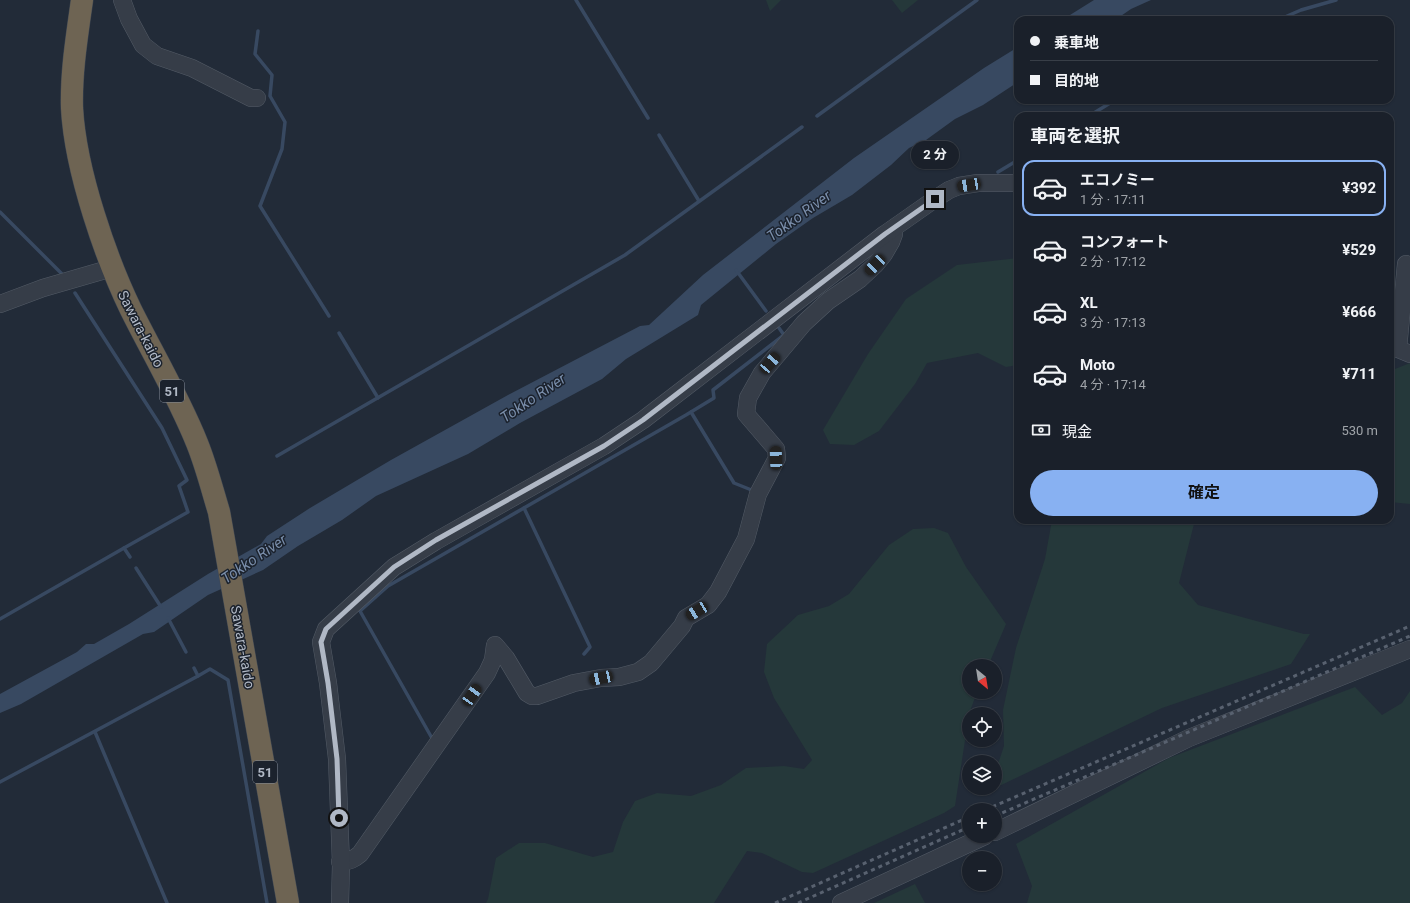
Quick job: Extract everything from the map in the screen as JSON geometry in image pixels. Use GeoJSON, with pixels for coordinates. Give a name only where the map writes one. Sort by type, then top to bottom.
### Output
{"type":"FeatureCollection","features":[{"type":"Feature","properties":{"kind":"highway","name":"51"},"geometry":{"type":"LineString","coordinates":[[82,0],[72,85],[72,110],[78,155],[86,188],[112,268]]}},
{"type":"Feature","properties":{"kind":"highway","name":"Sawara-kaido"},"geometry":{"type":"LineString","coordinates":[[112,268],[131,310],[197,442],[205,464],[220,520],[288,903]]}},
{"type":"Feature","properties":{"kind":"street"},"geometry":{"type":"LineString","coordinates":[[122,0],[129,19],[143,45],[157,56],[192,68],[251,98],[257,98]]}},
{"type":"Feature","properties":{"kind":"street"},"geometry":{"type":"LineString","coordinates":[[340,903],[337,759],[328,683],[321,642],[326,629],[394,567],[436,540],[604,446],[643,420],[893,228],[935,199],[949,190],[960,186],[978,183],[1014,183]]}},
{"type":"Feature","properties":{"kind":"street"},"geometry":{"type":"LineString","coordinates":[[340,862],[347,862],[360,854],[487,673],[493,660],[495,646],[506,658],[527,693],[532,696],[537,696],[574,683],[601,678],[619,677],[638,672],[651,663],[682,626],[686,618],[708,605],[718,592],[746,539],[758,494],[776,458],[776,449],[746,414],[748,398],[762,373],[804,324],[828,301],[860,279],[875,265],[891,242],[894,234],[893,228]]}},
{"type":"Feature","properties":{"kind":"street"},"geometry":{"type":"LineString","coordinates":[[1402,263],[1398,349],[1410,354]]}},
{"type":"Feature","properties":{"kind":"street"},"geometry":{"type":"LineString","coordinates":[[0,304],[43,288],[112,268]]}},
{"type":"Feature","properties":{"kind":"street"},"geometry":{"type":"LineString","coordinates":[[1002,829],[1189,738],[1410,649]]}},
{"type":"Feature","properties":{"kind":"street"},"geometry":{"type":"LineString","coordinates":[[840,903],[970,843]]}},
{"type":"Feature","properties":{"kind":"shaded area"},"geometry":{"type":"Polygon","coordinates":[[[766,0],[781,0],[770,11],[766,0]]]}},
{"type":"Feature","properties":{"kind":"shaded area"},"geometry":{"type":"Polygon","coordinates":[[[892,0],[918,0],[902,13],[892,0]]]}},
{"type":"Feature","properties":{"kind":"shaded area"},"geometry":{"type":"Polygon","coordinates":[[[1014,258],[1014,366],[1006,367],[978,353],[927,363],[915,384],[879,431],[854,445],[830,444],[823,430],[868,354],[906,299],[957,265],[1014,258]]]}},
{"type":"Feature","properties":{"kind":"shaded area"},"geometry":{"type":"Polygon","coordinates":[[[1410,363],[1410,504],[1394,502],[1394,369],[1410,363]]]}},
{"type":"Feature","properties":{"kind":"shaded area"},"geometry":{"type":"Polygon","coordinates":[[[1051,524],[1194,524],[1179,583],[1198,605],[1304,634],[1310,634],[1291,664],[1162,708],[1002,785],[1001,755],[1004,746],[1003,710],[1016,648],[1045,559],[1051,524]]]}},
{"type":"Feature","properties":{"kind":"shaded area"},"geometry":{"type":"Polygon","coordinates":[[[934,528],[948,533],[966,567],[1006,624],[991,659],[962,659],[962,699],[974,699],[972,707],[962,707],[962,747],[964,747],[955,806],[944,813],[813,873],[802,872],[762,853],[747,851],[714,903],[486,903],[496,858],[519,843],[545,843],[593,857],[613,852],[623,822],[635,801],[657,793],[691,796],[721,785],[746,768],[784,766],[804,769],[812,760],[774,698],[764,672],[767,644],[798,615],[829,606],[849,594],[889,545],[913,529],[934,528]]]}},
{"type":"Feature","properties":{"kind":"shaded area"},"geometry":{"type":"Polygon","coordinates":[[[1355,687],[1382,715],[1402,703],[1410,691],[1410,903],[1027,903],[1032,886],[1016,844],[1169,758],[1355,687]]]}},
{"type":"Feature","properties":{"kind":"shaded area"},"geometry":{"type":"Polygon","coordinates":[[[915,884],[925,903],[874,903],[915,884]]]}},
{"type":"Feature","properties":{"kind":"water"},"geometry":{"type":"Polygon","coordinates":[[[1094,0],[1151,0],[1131,9],[1121,16],[1068,16],[1094,0]]]}},
{"type":"Feature","properties":{"kind":"water","name":"Tokko River"},"geometry":{"type":"Polygon","coordinates":[[[1014,49],[1014,85],[983,105],[955,119],[926,140],[909,148],[891,165],[852,195],[813,218],[776,244],[701,305],[698,315],[626,359],[602,379],[520,423],[468,454],[376,496],[342,520],[298,546],[263,570],[208,595],[154,632],[143,634],[21,704],[0,713],[0,694],[77,652],[86,644],[94,644],[129,624],[208,574],[261,544],[267,536],[310,508],[391,460],[508,395],[640,326],[649,325],[703,275],[854,158],[984,68],[1014,49]]]}},
{"type":"Feature","properties":{"kind":"waterway"},"geometry":{"type":"LineString","coordinates":[[576,0],[648,118]]}},
{"type":"Feature","properties":{"kind":"waterway"},"geometry":{"type":"LineString","coordinates":[[817,116],[977,0]]}},
{"type":"Feature","properties":{"kind":"waterway"},"geometry":{"type":"LineString","coordinates":[[1287,16],[1301,10],[1336,0]]}},
{"type":"Feature","properties":{"kind":"waterway"},"geometry":{"type":"LineString","coordinates":[[258,31],[255,54],[272,75],[270,96],[285,122],[282,149],[260,206],[329,316]]}},
{"type":"Feature","properties":{"kind":"waterway"},"geometry":{"type":"LineString","coordinates":[[1096,112],[1108,104]]}},
{"type":"Feature","properties":{"kind":"waterway"},"geometry":{"type":"LineString","coordinates":[[277,456],[625,255],[802,127]]}},
{"type":"Feature","properties":{"kind":"waterway"},"geometry":{"type":"LineString","coordinates":[[659,135],[699,201]]}},
{"type":"Feature","properties":{"kind":"waterway"},"geometry":{"type":"LineString","coordinates":[[998,172],[1014,162]]}},
{"type":"Feature","properties":{"kind":"waterway"},"geometry":{"type":"LineString","coordinates":[[0,212],[63,275]]}},
{"type":"Feature","properties":{"kind":"waterway"},"geometry":{"type":"LineString","coordinates":[[736,270],[766,311]]}},
{"type":"Feature","properties":{"kind":"waterway"},"geometry":{"type":"LineString","coordinates":[[75,293],[162,428],[187,480],[179,486],[188,512],[124,548],[130,557]]}},
{"type":"Feature","properties":{"kind":"waterway"},"geometry":{"type":"LineString","coordinates":[[433,740],[360,611],[388,586],[714,398],[713,390],[784,335],[779,328]]}},
{"type":"Feature","properties":{"kind":"waterway"},"geometry":{"type":"LineString","coordinates":[[339,333],[378,398]]}},
{"type":"Feature","properties":{"kind":"waterway"},"geometry":{"type":"LineString","coordinates":[[691,412],[734,483],[754,491]]}},
{"type":"Feature","properties":{"kind":"waterway"},"geometry":{"type":"LineString","coordinates":[[524,508],[590,647],[584,654]]}},
{"type":"Feature","properties":{"kind":"waterway"},"geometry":{"type":"LineString","coordinates":[[0,619],[124,548]]}},
{"type":"Feature","properties":{"kind":"waterway"},"geometry":{"type":"LineString","coordinates":[[136,568],[161,607]]}},
{"type":"Feature","properties":{"kind":"waterway"},"geometry":{"type":"LineString","coordinates":[[168,618],[186,652]]}},
{"type":"Feature","properties":{"kind":"waterway"},"geometry":{"type":"LineString","coordinates":[[194,668],[198,676],[210,669],[228,680],[267,903]]}},
{"type":"Feature","properties":{"kind":"waterway"},"geometry":{"type":"LineString","coordinates":[[0,782],[198,676]]}},
{"type":"Feature","properties":{"kind":"waterway"},"geometry":{"type":"LineString","coordinates":[[95,732],[167,903]]}},
{"type":"Feature","properties":{"kind":"railway"},"geometry":{"type":"LineString","coordinates":[[1001,803],[1410,626]]}},
{"type":"Feature","properties":{"kind":"railway"},"geometry":{"type":"LineString","coordinates":[[1002,813],[1410,636]]}},
{"type":"Feature","properties":{"kind":"railway"},"geometry":{"type":"LineString","coordinates":[[775,903],[962,820]]}},
{"type":"Feature","properties":{"kind":"railway"},"geometry":{"type":"LineString","coordinates":[[798,903],[962,830]]}},
{"type":"Feature","properties":{"kind":"route"},"geometry":{"type":"LineString","coordinates":[[339,818],[337,759],[328,683],[321,642],[326,629],[394,567],[436,540],[604,446],[643,420],[885,234],[935,199]]}}]}
